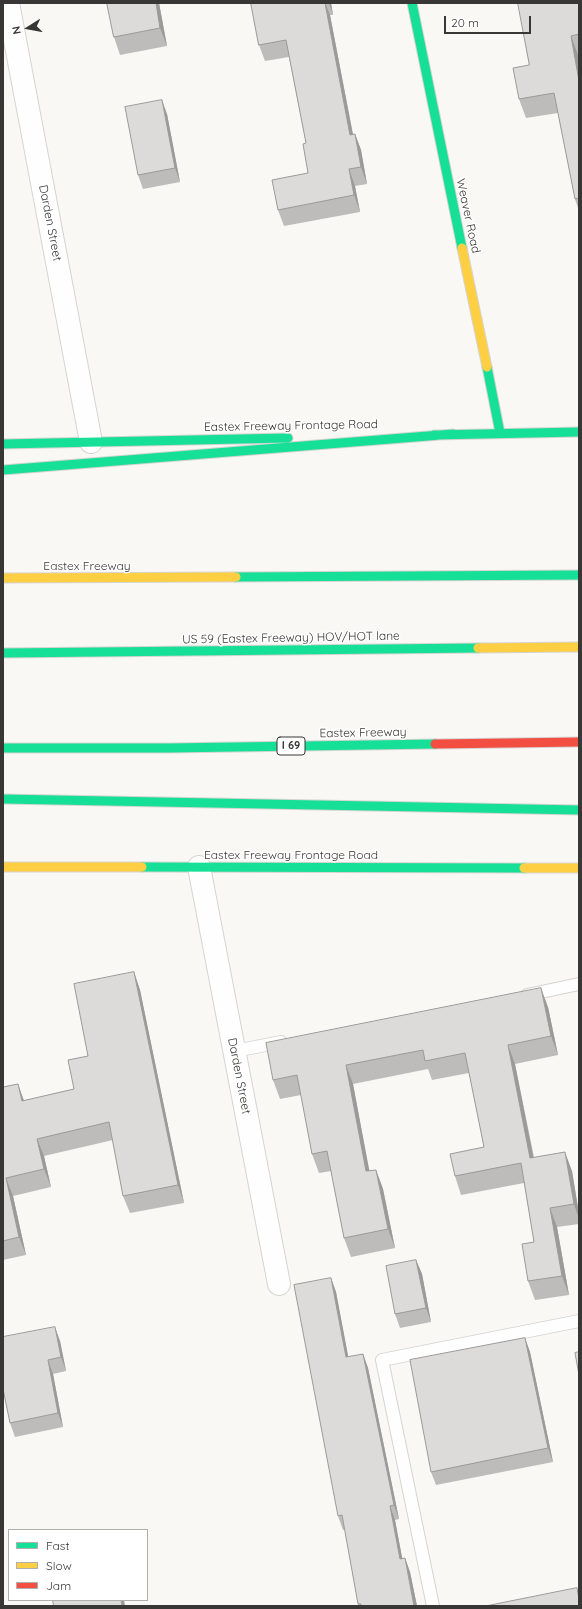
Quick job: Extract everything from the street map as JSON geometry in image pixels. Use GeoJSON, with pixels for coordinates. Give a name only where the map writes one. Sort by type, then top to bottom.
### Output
{"type":"FeatureCollection","features":[{"type":"Feature","properties":{"kind":"main road","name":"Weaver Road"},"geometry":{"type":"LineString","coordinates":[[412,3],[500,433]]}},
{"type":"Feature","properties":{"kind":"main road","name":"Eastex Freeway Frontage Road"},"geometry":{"type":"LineString","coordinates":[[3,444],[579,432]]}},
{"type":"Feature","properties":{"kind":"main road"},"geometry":{"type":"LineString","coordinates":[[3,470],[453,434]]}},
{"type":"Feature","properties":{"kind":"main road","name":"Eastex Freeway"},"geometry":{"type":"LineString","coordinates":[[3,578],[579,574]]}},
{"type":"Feature","properties":{"kind":"main road","name":"US 59 (Eastex Freeway) HOV/HOT lane"},"geometry":{"type":"LineString","coordinates":[[3,653],[579,647]]}},
{"type":"Feature","properties":{"kind":"main road","name":"Eastex Freeway"},"geometry":{"type":"LineString","coordinates":[[3,748],[169,748],[579,742]]}},
{"type":"Feature","properties":{"kind":"main road"},"geometry":{"type":"LineString","coordinates":[[3,799],[579,810]]}},
{"type":"Feature","properties":{"kind":"main road","name":"Eastex Freeway Frontage Road"},"geometry":{"type":"LineString","coordinates":[[3,867],[579,868]]}},
{"type":"Feature","properties":{"kind":"street","name":"Darden Street"},"geometry":{"type":"LineString","coordinates":[[8,3],[92,442]]}},
{"type":"Feature","properties":{"kind":"street","name":"Darden Street"},"geometry":{"type":"LineString","coordinates":[[199,867],[279,1284]]}},
{"type":"Feature","properties":{"kind":"lane"},"geometry":{"type":"LineString","coordinates":[[517,997],[579,984]]}},
{"type":"Feature","properties":{"kind":"lane"},"geometry":{"type":"LineString","coordinates":[[234,1051],[289,1041]]}},
{"type":"Feature","properties":{"kind":"lane"},"geometry":{"type":"LineString","coordinates":[[433,1606],[382,1360],[579,1321]]}},
{"type":"Feature","properties":{"kind":"building"},"geometry":{"type":"Polygon","coordinates":[[[107,3],[156,3],[160,28],[114,37],[107,3]]]}},
{"type":"Feature","properties":{"kind":"building"},"geometry":{"type":"Polygon","coordinates":[[[251,3],[325,3],[350,135],[355,134],[361,167],[349,169],[354,195],[278,210],[272,180],[308,173],[303,144],[306,143],[286,40],[259,45],[251,3]]]}},
{"type":"Feature","properties":{"kind":"building"},"geometry":{"type":"Polygon","coordinates":[[[518,3],[579,3],[579,34],[571,36],[579,81],[579,198],[575,199],[554,93],[519,99],[513,68],[529,65],[518,3]]]}},
{"type":"Feature","properties":{"kind":"building"},"geometry":{"type":"Polygon","coordinates":[[[162,100],[175,168],[138,175],[125,107],[162,100]]]}},
{"type":"Feature","properties":{"kind":"building"},"geometry":{"type":"Polygon","coordinates":[[[134,972],[178,1185],[123,1196],[109,1122],[37,1139],[44,1169],[6,1178],[19,1237],[3,1241],[3,1087],[18,1084],[22,1101],[74,1089],[68,1060],[88,1056],[74,984],[134,972]]]}},
{"type":"Feature","properties":{"kind":"building"},"geometry":{"type":"Polygon","coordinates":[[[541,988],[551,1036],[508,1045],[530,1158],[565,1152],[574,1204],[550,1208],[562,1276],[528,1281],[522,1244],[534,1242],[521,1163],[455,1176],[450,1154],[484,1147],[465,1053],[425,1061],[423,1050],[346,1065],[366,1171],[376,1170],[388,1229],[344,1238],[327,1151],[312,1154],[297,1075],[273,1080],[266,1043],[541,988]]]}},
{"type":"Feature","properties":{"kind":"building"},"geometry":{"type":"Polygon","coordinates":[[[416,1260],[426,1308],[395,1314],[386,1266],[416,1260]]]}},
{"type":"Feature","properties":{"kind":"building"},"geometry":{"type":"Polygon","coordinates":[[[331,1278],[346,1357],[363,1354],[394,1505],[390,1506],[400,1559],[405,1558],[414,1606],[361,1606],[361,1604],[358,1604],[342,1515],[338,1516],[294,1285],[331,1278]]]}},
{"type":"Feature","properties":{"kind":"building"},"geometry":{"type":"Polygon","coordinates":[[[55,1327],[61,1357],[48,1360],[58,1413],[10,1423],[3,1389],[3,1337],[55,1327]]]}},
{"type":"Feature","properties":{"kind":"building"},"geometry":{"type":"Polygon","coordinates":[[[525,1338],[548,1448],[431,1472],[410,1360],[525,1338]]]}},
{"type":"Feature","properties":{"kind":"building"},"geometry":{"type":"Polygon","coordinates":[[[579,1352],[579,1375],[575,1353],[579,1352]]]}},
{"type":"Feature","properties":{"kind":"building"},"geometry":{"type":"Polygon","coordinates":[[[577,1588],[579,1606],[486,1606],[577,1588]]]}},
{"type":"Feature","properties":{"kind":"building"},"geometry":{"type":"Polygon","coordinates":[[[53,1601],[121,1601],[122,1606],[54,1606],[53,1601]]]}},
{"type":"Feature","properties":{"kind":"traffic: fast"},"geometry":{"type":"LineString","coordinates":[[412,3],[462,248]]}},
{"type":"Feature","properties":{"kind":"traffic: fast"},"geometry":{"type":"LineString","coordinates":[[487,367],[500,433]]}},
{"type":"Feature","properties":{"kind":"traffic: fast"},"geometry":{"type":"LineString","coordinates":[[434,435],[579,432]]}},
{"type":"Feature","properties":{"kind":"traffic: fast"},"geometry":{"type":"LineString","coordinates":[[3,470],[453,434]]}},
{"type":"Feature","properties":{"kind":"traffic: fast"},"geometry":{"type":"LineString","coordinates":[[3,444],[288,438]]}},
{"type":"Feature","properties":{"kind":"traffic: fast"},"geometry":{"type":"LineString","coordinates":[[236,577],[579,575]]}},
{"type":"Feature","properties":{"kind":"traffic: fast"},"geometry":{"type":"LineString","coordinates":[[3,653],[478,648]]}},
{"type":"Feature","properties":{"kind":"traffic: fast"},"geometry":{"type":"LineString","coordinates":[[3,748],[169,748],[435,744]]}},
{"type":"Feature","properties":{"kind":"traffic: fast"},"geometry":{"type":"LineString","coordinates":[[3,799],[579,810]]}},
{"type":"Feature","properties":{"kind":"traffic: fast"},"geometry":{"type":"LineString","coordinates":[[142,867],[524,868]]}},
{"type":"Feature","properties":{"kind":"traffic: slow"},"geometry":{"type":"LineString","coordinates":[[462,248],[487,367]]}},
{"type":"Feature","properties":{"kind":"traffic: slow"},"geometry":{"type":"LineString","coordinates":[[3,578],[236,577]]}},
{"type":"Feature","properties":{"kind":"traffic: slow"},"geometry":{"type":"LineString","coordinates":[[478,648],[579,647]]}},
{"type":"Feature","properties":{"kind":"traffic: slow"},"geometry":{"type":"LineString","coordinates":[[3,867],[142,867]]}},
{"type":"Feature","properties":{"kind":"traffic: slow"},"geometry":{"type":"LineString","coordinates":[[524,868],[579,868]]}},
{"type":"Feature","properties":{"kind":"traffic: jam"},"geometry":{"type":"LineString","coordinates":[[435,744],[579,742]]}}]}
